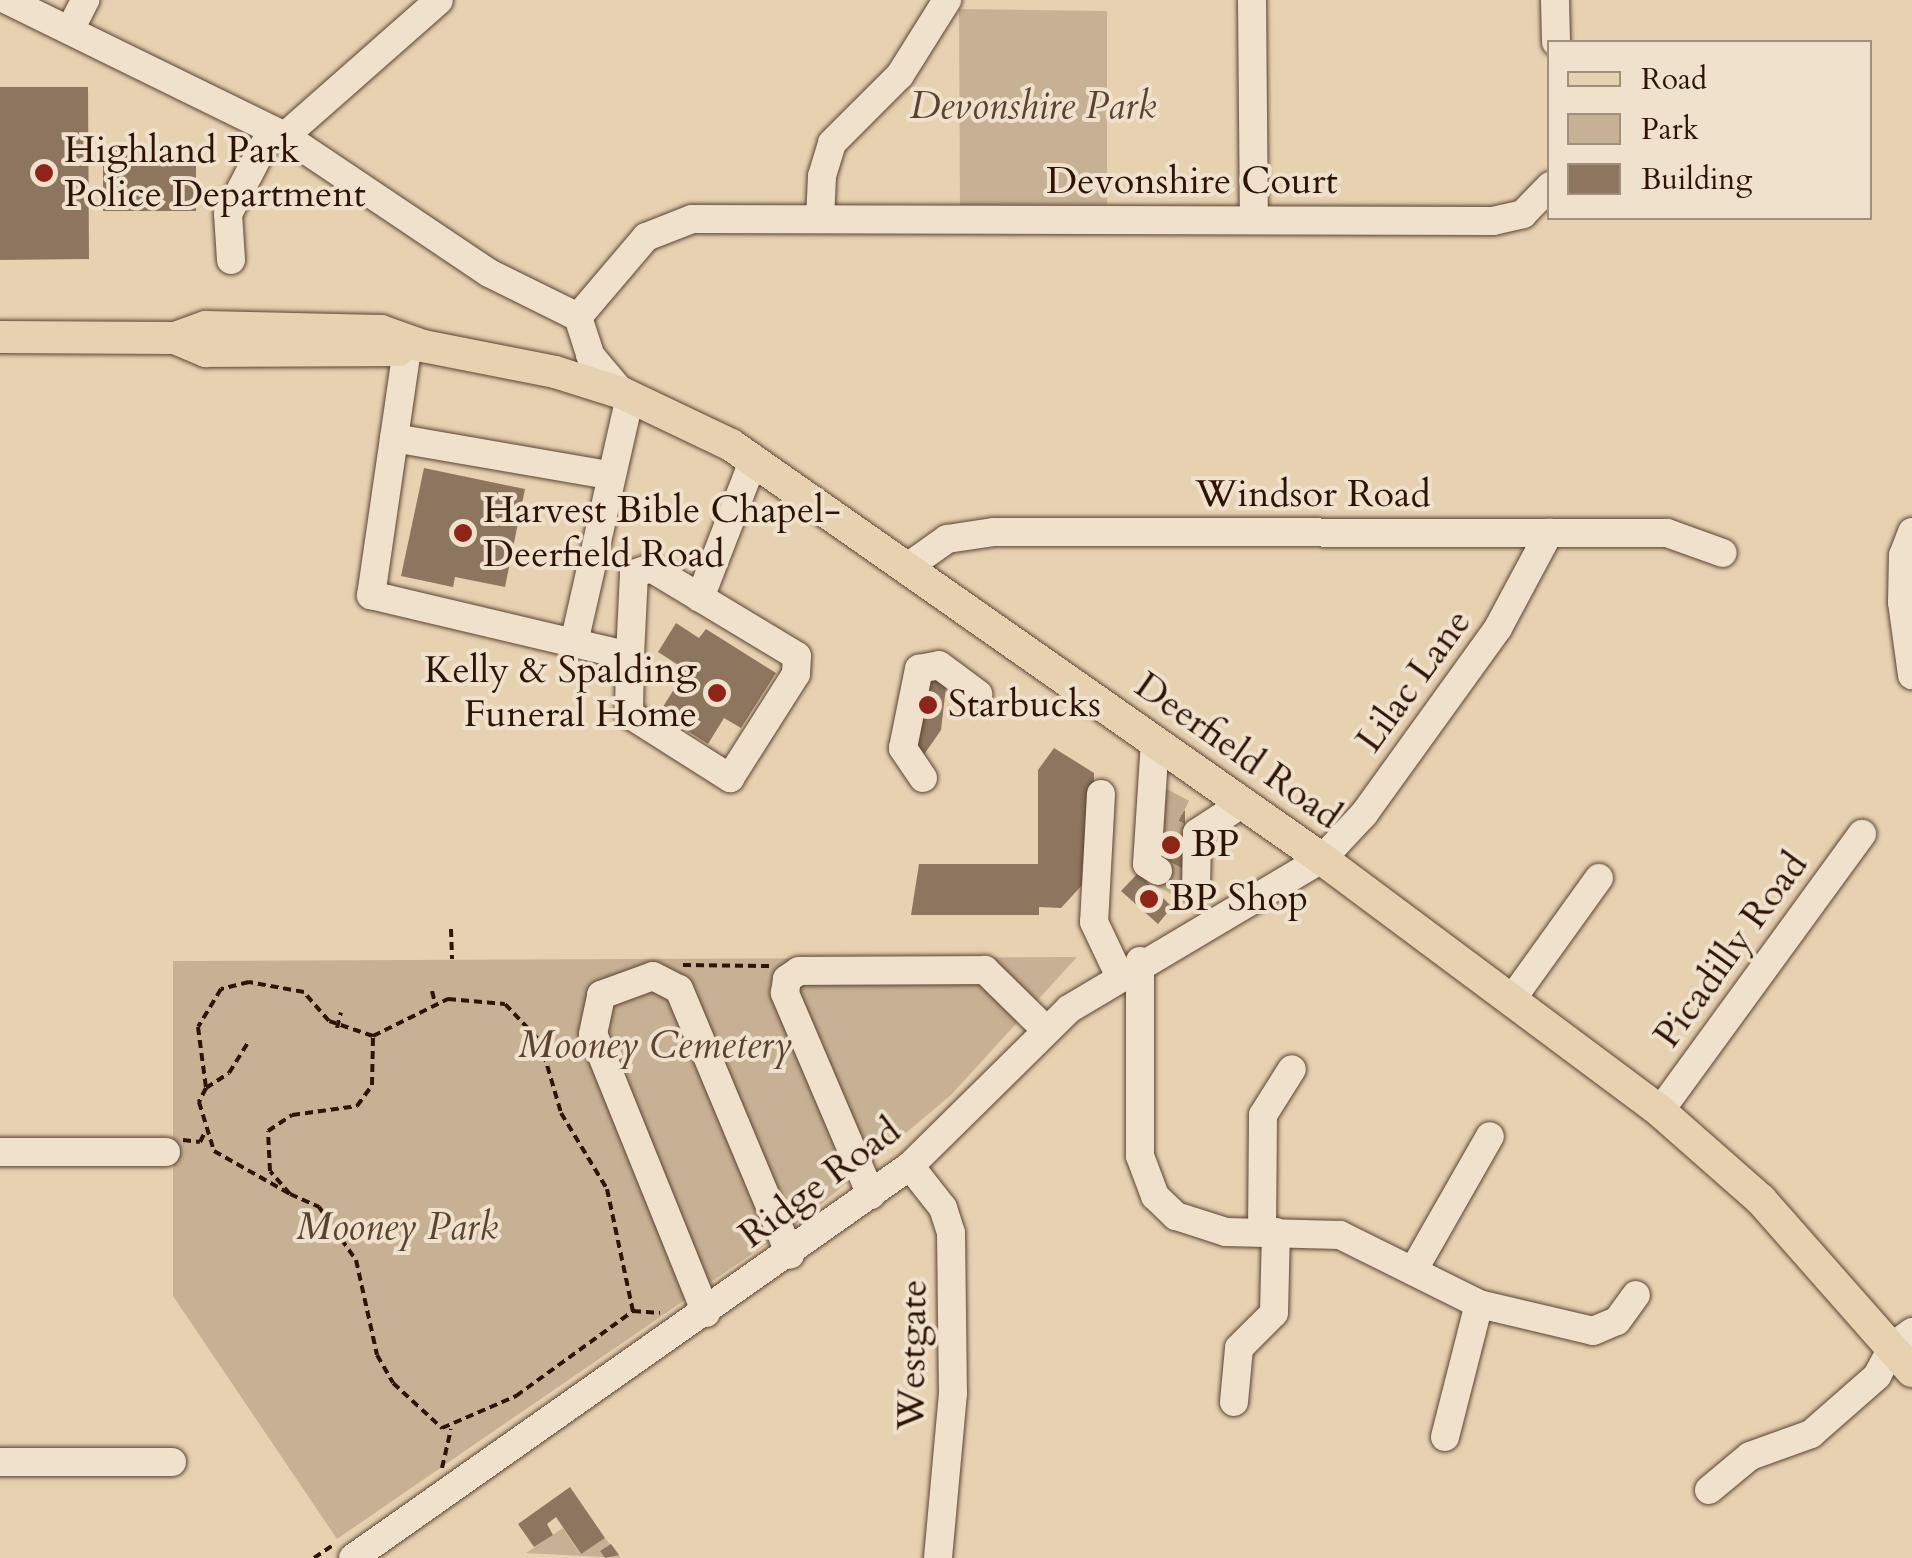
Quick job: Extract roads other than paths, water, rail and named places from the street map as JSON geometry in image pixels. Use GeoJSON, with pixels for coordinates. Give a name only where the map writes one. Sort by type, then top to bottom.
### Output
{"type":"FeatureCollection","features":[{"type":"Feature","properties":{"kind":"main road","name":"Deerfield Road"},"geometry":{"type":"LineString","coordinates":[[0,336],[175,338],[206,327],[380,332],[415,348],[555,372],[626,395],[754,459],[1322,860],[1660,1111],[1761,1200],[1906,1349]]}},
{"type":"Feature","properties":{"kind":"street"},"geometry":{"type":"LineString","coordinates":[[70,30],[85,0]]}},
{"type":"Feature","properties":{"kind":"street"},"geometry":{"type":"LineString","coordinates":[[231,260],[228,214],[279,133],[439,0]]}},
{"type":"Feature","properties":{"kind":"street"},"geometry":{"type":"LineString","coordinates":[[820,219],[824,158],[832,143],[900,75],[948,0]]}},
{"type":"Feature","properties":{"kind":"street"},"geometry":{"type":"LineString","coordinates":[[1252,0],[1254,219]]}},
{"type":"Feature","properties":{"kind":"street"},"geometry":{"type":"LineString","coordinates":[[1555,0],[1556,40]]}},
{"type":"Feature","properties":{"kind":"street"},"geometry":{"type":"LineString","coordinates":[[17,2],[279,133],[489,274],[578,317],[590,355],[626,395],[574,643]]}},
{"type":"Feature","properties":{"kind":"street","name":"Devonshire Court"},"geometry":{"type":"LineString","coordinates":[[578,317],[632,249],[658,229],[692,219],[1507,219],[1539,202],[1547,190]]}},
{"type":"Feature","properties":{"kind":"street"},"geometry":{"type":"LineString","coordinates":[[415,348],[394,438],[371,594],[630,656]]}},
{"type":"Feature","properties":{"kind":"street"},"geometry":{"type":"LineString","coordinates":[[394,438],[609,475]]}},
{"type":"Feature","properties":{"kind":"street"},"geometry":{"type":"LineString","coordinates":[[700,598],[754,459]]}},
{"type":"Feature","properties":{"kind":"street","name":"Windsor Road"},"geometry":{"type":"LineString","coordinates":[[909,566],[947,539],[994,532],[1667,533],[1723,552]]}},
{"type":"Feature","properties":{"kind":"street"},"geometry":{"type":"LineString","coordinates":[[1912,532],[1903,555],[1902,602],[1912,675]]}},
{"type":"Feature","properties":{"kind":"street","name":"Lilac Lane"},"geometry":{"type":"LineString","coordinates":[[1322,860],[1364,814],[1498,628],[1549,533]]}},
{"type":"Feature","properties":{"kind":"street"},"geometry":{"type":"LineString","coordinates":[[651,568],[797,656],[796,674],[730,778],[629,714],[630,656],[634,574],[651,568]]}},
{"type":"Feature","properties":{"kind":"street"},"geometry":{"type":"LineString","coordinates":[[923,778],[903,748],[919,669],[939,665],[978,694]]}},
{"type":"Feature","properties":{"kind":"street"},"geometry":{"type":"LineString","coordinates":[[1156,741],[1174,843],[1215,920]]}},
{"type":"Feature","properties":{"kind":"street"},"geometry":{"type":"LineString","coordinates":[[1102,794],[1094,922],[1130,968],[1138,1141],[1146,1179],[1176,1216],[1207,1229],[1340,1235],[1479,1304],[1593,1331],[1618,1320],[1636,1295]]}},
{"type":"Feature","properties":{"kind":"street"},"geometry":{"type":"LineString","coordinates":[[1174,843],[1242,803]]}},
{"type":"Feature","properties":{"kind":"street","name":"Picadilly Road"},"geometry":{"type":"LineString","coordinates":[[1660,1111],[1862,834]]}},
{"type":"Feature","properties":{"kind":"street","name":"Ridge Road"},"geometry":{"type":"LineString","coordinates":[[353,1558],[702,1304],[790,1255],[910,1166],[1044,1028],[1130,968],[1322,860]]}},
{"type":"Feature","properties":{"kind":"street"},"geometry":{"type":"LineString","coordinates":[[1512,999],[1599,878]]}},
{"type":"Feature","properties":{"kind":"street"},"geometry":{"type":"LineString","coordinates":[[871,1195],[785,994],[790,977],[985,970],[1044,1028]]}},
{"type":"Feature","properties":{"kind":"street"},"geometry":{"type":"LineString","coordinates":[[702,1304],[593,1034],[601,996],[653,976],[668,980],[689,1004],[790,1255]]}},
{"type":"Feature","properties":{"kind":"street"},"geometry":{"type":"LineString","coordinates":[[1234,1402],[1238,1348],[1274,1313],[1264,1115],[1292,1069]]}},
{"type":"Feature","properties":{"kind":"street"},"geometry":{"type":"LineString","coordinates":[[1413,1271],[1490,1136]]}},
{"type":"Feature","properties":{"kind":"street"},"geometry":{"type":"LineString","coordinates":[[0,1152],[166,1152]]}},
{"type":"Feature","properties":{"kind":"street","name":"Westgate"},"geometry":{"type":"LineString","coordinates":[[910,1166],[944,1208],[951,1233],[953,1393],[934,1557]]}},
{"type":"Feature","properties":{"kind":"street"},"geometry":{"type":"LineString","coordinates":[[1444,1436],[1479,1304]]}},
{"type":"Feature","properties":{"kind":"street"},"geometry":{"type":"LineString","coordinates":[[1709,1490],[1750,1456],[1812,1434],[1906,1349]]}},
{"type":"Feature","properties":{"kind":"street"},"geometry":{"type":"LineString","coordinates":[[0,1462],[172,1462]]}},
{"type":"Feature","properties":{"kind":"tunnel"},"geometry":{"type":"LineString","coordinates":[[1158,800],[1186,815]]}},
{"type":"Feature","properties":{"kind":"tunnel"},"geometry":{"type":"LineString","coordinates":[[1159,826],[1185,840]]}},
{"type":"Feature","properties":{"kind":"tunnel"},"geometry":{"type":"LineString","coordinates":[[1158,871],[1186,886]]}},
{"type":"Feature","properties":{"kind":"place","name":"Highland Park Police Department"},"geometry":{"type":"Point","coordinates":[44,173]}},
{"type":"Feature","properties":{"kind":"place","name":"Harvest Bible Chapel- Deerfield Road"},"geometry":{"type":"Point","coordinates":[463,533]}},
{"type":"Feature","properties":{"kind":"place","name":"Kelly & Spalding Funeral Home"},"geometry":{"type":"Point","coordinates":[717,693]}},
{"type":"Feature","properties":{"kind":"place","name":"Starbucks"},"geometry":{"type":"Point","coordinates":[928,705]}},
{"type":"Feature","properties":{"kind":"place","name":"BP"},"geometry":{"type":"Point","coordinates":[1171,845]}},
{"type":"Feature","properties":{"kind":"place","name":"BP Shop"},"geometry":{"type":"Point","coordinates":[1149,899]}},
{"type":"Feature","properties":{"kind":"park label","name":"Devonshire Park"},"geometry":{"type":"Point","coordinates":[1033,107]}},
{"type":"Feature","properties":{"kind":"park label","name":"Mooney Cemetery"},"geometry":{"type":"Point","coordinates":[655,1046]}},
{"type":"Feature","properties":{"kind":"park label","name":"Mooney Park"},"geometry":{"type":"Point","coordinates":[397,1228]}}]}
